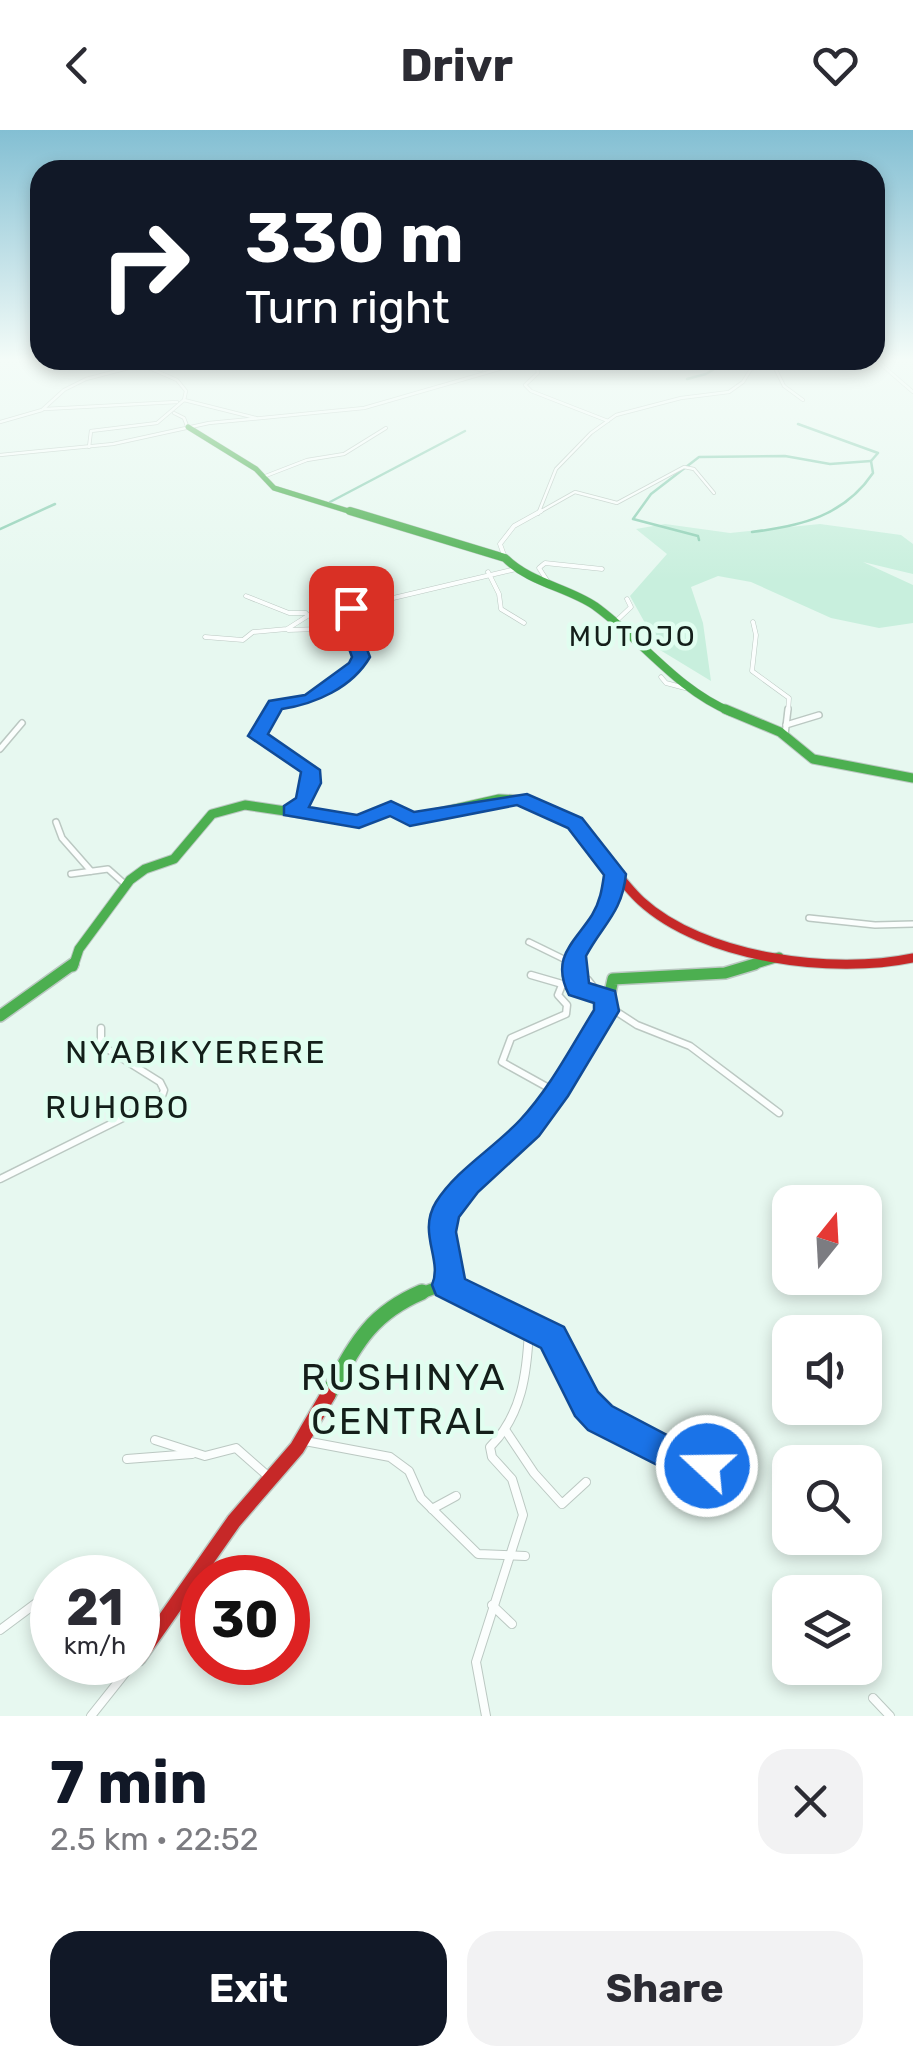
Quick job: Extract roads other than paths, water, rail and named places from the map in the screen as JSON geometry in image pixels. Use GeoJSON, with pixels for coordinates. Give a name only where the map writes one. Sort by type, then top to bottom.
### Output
{"type":"FeatureCollection","features":[{"type":"Feature","properties":{"kind":"street"},"geometry":{"type":"LineString","coordinates":[[89,446],[92,432]]}},
{"type":"Feature","properties":{"kind":"street"},"geometry":{"type":"LineString","coordinates":[[0,455],[89,446],[165,432]]}},
{"type":"Feature","properties":{"kind":"street"},"geometry":{"type":"LineString","coordinates":[[193,432],[279,490],[310,496],[504,558],[516,569],[592,605],[700,699],[780,732],[813,759],[913,778]]}},
{"type":"Feature","properties":{"kind":"street"},"geometry":{"type":"LineString","coordinates":[[263,477],[307,460],[340,456],[379,432]]}},
{"type":"Feature","properties":{"kind":"street"},"geometry":{"type":"LineString","coordinates":[[538,514],[556,468],[591,432]]}},
{"type":"Feature","properties":{"kind":"street"},"geometry":{"type":"LineString","coordinates":[[504,558],[502,539],[514,526],[575,492],[606,503],[621,502],[682,467],[694,469],[714,493]]}},
{"type":"Feature","properties":{"kind":"street"},"geometry":{"type":"LineString","coordinates":[[548,582],[539,568],[545,563],[602,569]]}},
{"type":"Feature","properties":{"kind":"street"},"geometry":{"type":"LineString","coordinates":[[381,607],[488,572],[516,569]]}},
{"type":"Feature","properties":{"kind":"street"},"geometry":{"type":"LineString","coordinates":[[488,572],[499,594],[501,610],[524,623]]}},
{"type":"Feature","properties":{"kind":"street"},"geometry":{"type":"LineString","coordinates":[[246,596],[289,613],[393,602]]}},
{"type":"Feature","properties":{"kind":"street"},"geometry":{"type":"LineString","coordinates":[[614,622],[630,607],[627,599]]}},
{"type":"Feature","properties":{"kind":"street"},"geometry":{"type":"LineString","coordinates":[[291,810],[304,801],[311,783],[310,770],[258,736],[275,705],[310,699],[349,674],[361,657],[350,628],[351,608]]}},
{"type":"Feature","properties":{"kind":"street"},"geometry":{"type":"LineString","coordinates":[[285,630],[314,612]]}},
{"type":"Feature","properties":{"kind":"street"},"geometry":{"type":"LineString","coordinates":[[753,622],[756,635],[752,671],[788,698],[783,738]]}},
{"type":"Feature","properties":{"kind":"street"},"geometry":{"type":"LineString","coordinates":[[205,637],[238,641],[253,632],[350,628]]}},
{"type":"Feature","properties":{"kind":"street"},"geometry":{"type":"LineString","coordinates":[[661,678],[685,688]]}},
{"type":"Feature","properties":{"kind":"street"},"geometry":{"type":"LineString","coordinates":[[786,725],[819,715]]}},
{"type":"Feature","properties":{"kind":"street"},"geometry":{"type":"LineString","coordinates":[[0,748],[22,723]]}},
{"type":"Feature","properties":{"kind":"street"},"geometry":{"type":"LineString","coordinates":[[0,1016],[72,968],[78,948],[126,885],[144,869],[174,859],[207,819],[224,808],[245,805],[359,822],[391,808],[410,820],[520,798],[575,823],[615,874],[671,925],[691,936],[736,949],[866,965],[902,964],[913,958]]}},
{"type":"Feature","properties":{"kind":"street"},"geometry":{"type":"LineString","coordinates":[[56,822],[62,838],[91,871]]}},
{"type":"Feature","properties":{"kind":"street"},"geometry":{"type":"LineString","coordinates":[[72,874],[108,869],[126,885]]}},
{"type":"Feature","properties":{"kind":"street"},"geometry":{"type":"LineString","coordinates":[[578,989],[574,964],[580,943],[600,921],[613,895],[615,874]]}},
{"type":"Feature","properties":{"kind":"street"},"geometry":{"type":"LineString","coordinates":[[808,918],[875,925],[913,924]]}},
{"type":"Feature","properties":{"kind":"street"},"geometry":{"type":"LineString","coordinates":[[529,942],[574,964]]}},
{"type":"Feature","properties":{"kind":"street"},"geometry":{"type":"LineString","coordinates":[[603,996],[616,978],[726,973],[783,956]]}},
{"type":"Feature","properties":{"kind":"street"},"geometry":{"type":"LineString","coordinates":[[531,975],[603,996]]}},
{"type":"Feature","properties":{"kind":"street"},"geometry":{"type":"LineString","coordinates":[[447,1285],[450,1278],[441,1232],[446,1212],[495,1158],[518,1142],[556,1092],[606,1011],[603,996],[588,980]]}},
{"type":"Feature","properties":{"kind":"street"},"geometry":{"type":"LineString","coordinates":[[556,1092],[502,1062],[512,1038],[566,1014],[568,1005],[558,995],[562,985]]}},
{"type":"Feature","properties":{"kind":"street"},"geometry":{"type":"LineString","coordinates":[[606,1011],[618,1012],[629,1024],[692,1048],[728,1074],[750,1097],[779,1113]]}},
{"type":"Feature","properties":{"kind":"street"},"geometry":{"type":"LineString","coordinates":[[0,1179],[42,1156],[110,1128],[161,1099],[164,1090],[160,1082],[101,1045],[102,1028]]}},
{"type":"Feature","properties":{"kind":"street"},"geometry":{"type":"LineString","coordinates":[[160,1625],[211,1552],[302,1440],[372,1317],[420,1290],[447,1285],[552,1338],[592,1412],[687,1464],[715,1466],[728,1455]]}},
{"type":"Feature","properties":{"kind":"street"},"geometry":{"type":"LineString","coordinates":[[486,1716],[476,1662],[522,1525],[521,1503],[512,1480],[492,1457],[490,1447],[506,1431],[529,1371],[528,1326]]}},
{"type":"Feature","properties":{"kind":"street"},"geometry":{"type":"LineString","coordinates":[[506,1431],[523,1459],[562,1504],[586,1482]]}},
{"type":"Feature","properties":{"kind":"street"},"geometry":{"type":"LineString","coordinates":[[156,1440],[205,1456],[236,1448],[271,1479]]}},
{"type":"Feature","properties":{"kind":"street"},"geometry":{"type":"LineString","coordinates":[[302,1440],[390,1457],[408,1471],[421,1498],[478,1554],[525,1556]]}},
{"type":"Feature","properties":{"kind":"street"},"geometry":{"type":"LineString","coordinates":[[127,1458],[183,1457],[195,1453]]}},
{"type":"Feature","properties":{"kind":"street"},"geometry":{"type":"LineString","coordinates":[[687,1464],[710,1500]]}},
{"type":"Feature","properties":{"kind":"street"},"geometry":{"type":"LineString","coordinates":[[432,1508],[456,1496]]}},
{"type":"Feature","properties":{"kind":"street"},"geometry":{"type":"LineString","coordinates":[[492,1605],[512,1624]]}},
{"type":"Feature","properties":{"kind":"street"},"geometry":{"type":"LineString","coordinates":[[0,1630],[30,1608]]}},
{"type":"Feature","properties":{"kind":"street"},"geometry":{"type":"LineString","coordinates":[[91,1716],[116,1685]]}},
{"type":"Feature","properties":{"kind":"street"},"geometry":{"type":"LineString","coordinates":[[873,1698],[890,1716]]}},
{"type":"Feature","properties":{"kind":"waterway"},"geometry":{"type":"LineString","coordinates":[[330,502],[463,432]]}},
{"type":"Feature","properties":{"kind":"waterway"},"geometry":{"type":"LineString","coordinates":[[820,432],[878,453],[871,461]]}},
{"type":"Feature","properties":{"kind":"waterway"},"geometry":{"type":"LineString","coordinates":[[699,540],[698,536],[633,519],[651,494],[699,457],[785,456],[830,464],[871,461]]}},
{"type":"Feature","properties":{"kind":"waterway"},"geometry":{"type":"LineString","coordinates":[[752,532],[804,522],[835,509],[849,500],[873,473],[871,461]]}},
{"type":"Feature","properties":{"kind":"waterway"},"geometry":{"type":"LineString","coordinates":[[0,529],[55,504]]}},
{"type":"Feature","properties":{"kind":"district","name":"MUTOJO"},"geometry":{"type":"Point","coordinates":[633,636]}},
{"type":"Feature","properties":{"kind":"district","name":"NYABIKYERERE"},"geometry":{"type":"Point","coordinates":[196,1052]}},
{"type":"Feature","properties":{"kind":"district","name":"RUHOBO"},"geometry":{"type":"Point","coordinates":[118,1107]}},
{"type":"Feature","properties":{"kind":"district","name":"RUSHINYA CENTRAL"},"geometry":{"type":"Point","coordinates":[404,1399]}}]}
